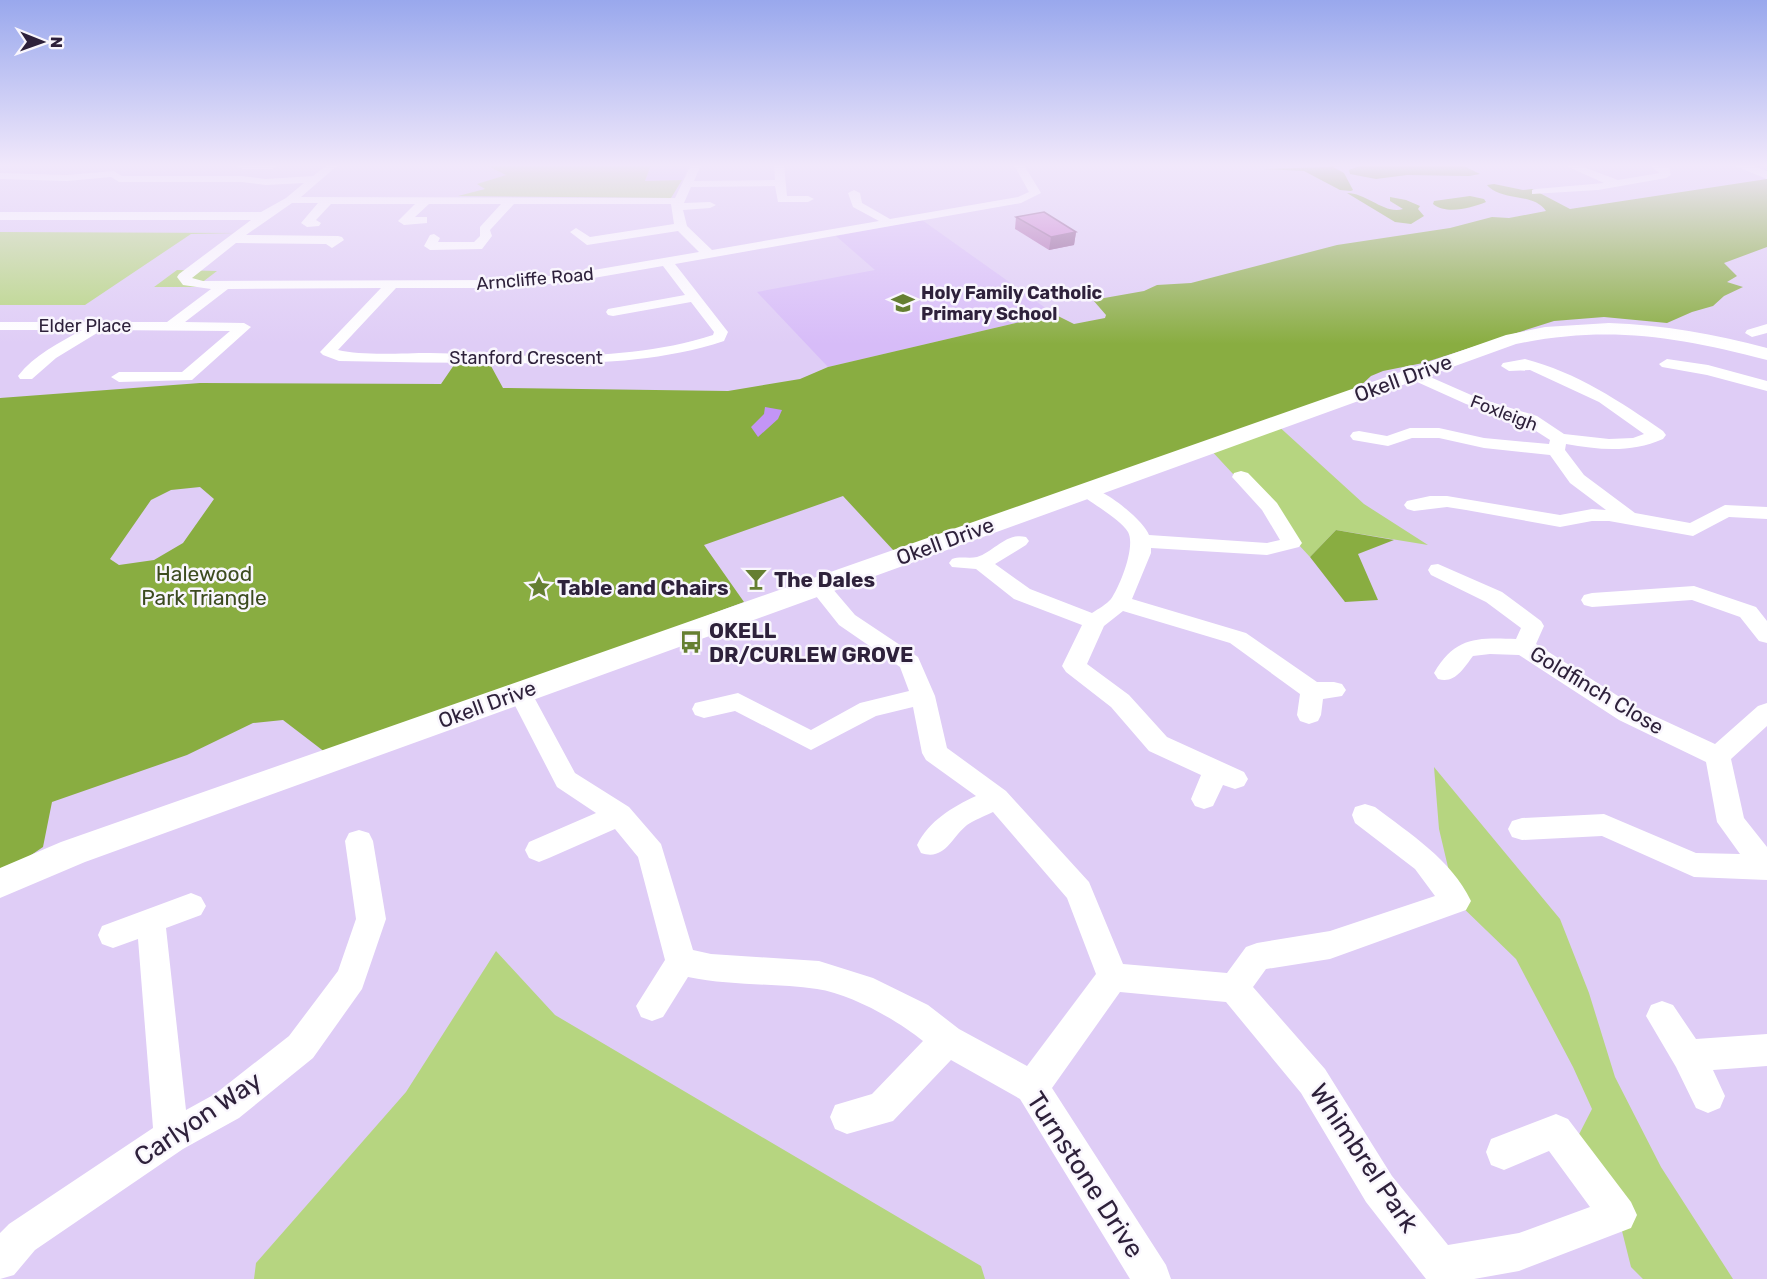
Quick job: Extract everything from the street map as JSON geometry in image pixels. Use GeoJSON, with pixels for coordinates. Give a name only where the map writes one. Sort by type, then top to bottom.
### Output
{"type":"FeatureCollection","features":[{"type":"Feature","properties":{"kind":"street","name":"Arncliffe Road"},"geometry":{"type":"LineString","coordinates":[[253,225],[184,277],[188,282],[225,285],[515,284],[582,276],[885,225]]}},
{"type":"Feature","properties":{"kind":"street"},"geometry":{"type":"LineString","coordinates":[[434,238],[430,246],[478,252],[486,236],[484,230],[487,225]]}},
{"type":"Feature","properties":{"kind":"street"},"geometry":{"type":"LineString","coordinates":[[576,232],[587,241],[681,227],[709,254]]}},
{"type":"Feature","properties":{"kind":"street"},"geometry":{"type":"LineString","coordinates":[[236,239],[338,240],[333,244]]}},
{"type":"Feature","properties":{"kind":"street","name":"Stanford Crescent"},"geometry":{"type":"LineString","coordinates":[[392,285],[328,352],[339,356],[487,359],[643,356],[699,346],[719,338],[721,332],[667,262]]}},
{"type":"Feature","properties":{"kind":"street"},"geometry":{"type":"LineString","coordinates":[[170,326],[225,285]]}},
{"type":"Feature","properties":{"kind":"street"},"geometry":{"type":"LineString","coordinates":[[614,312],[694,297]]}},
{"type":"Feature","properties":{"kind":"street","name":"Elder Place"},"geometry":{"type":"LineString","coordinates":[[0,326],[170,326],[248,323],[186,377],[119,377]]}},
{"type":"Feature","properties":{"kind":"street"},"geometry":{"type":"LineString","coordinates":[[26,376],[43,359],[99,326]]}},
{"type":"Feature","properties":{"kind":"street","name":"Okell Drive"},"geometry":{"type":"LineString","coordinates":[[0,883],[74,852],[1512,339],[1575,328],[1617,327],[1668,332],[1717,341],[1767,354]]}},
{"type":"Feature","properties":{"kind":"street"},"geometry":{"type":"LineString","coordinates":[[1752,333],[1767,328]]}},
{"type":"Feature","properties":{"kind":"street"},"geometry":{"type":"LineString","coordinates":[[1359,436],[1388,441],[1410,433],[1439,433],[1484,443],[1624,446],[1644,442],[1657,435],[1605,399],[1522,363]]}},
{"type":"Feature","properties":{"kind":"street"},"geometry":{"type":"LineString","coordinates":[[1667,364],[1708,370],[1767,386]]}},
{"type":"Feature","properties":{"kind":"street","name":"Foxleigh"},"geometry":{"type":"LineString","coordinates":[[1412,374],[1472,401],[1531,420],[1557,444],[1577,478],[1628,517]]}},
{"type":"Feature","properties":{"kind":"street"},"geometry":{"type":"LineString","coordinates":[[1141,541],[1267,549],[1292,543],[1270,507],[1241,477]]}},
{"type":"Feature","properties":{"kind":"street"},"geometry":{"type":"LineString","coordinates":[[1087,490],[1128,520],[1137,530],[1141,541],[1141,553],[1120,603],[1095,622],[1074,666],[1120,701],[1158,744],[1226,774],[1204,799]]}},
{"type":"Feature","properties":{"kind":"street"},"geometry":{"type":"LineString","coordinates":[[1414,505],[1424,502],[1459,504],[1562,521],[1594,515],[1628,517],[1693,530],[1725,511],[1767,513]]}},
{"type":"Feature","properties":{"kind":"street"},"geometry":{"type":"LineString","coordinates":[[1018,541],[970,563],[1022,594],[1095,622]]}},
{"type":"Feature","properties":{"kind":"street"},"geometry":{"type":"LineString","coordinates":[[1438,570],[1494,597],[1533,626],[1524,647]]}},
{"type":"Feature","properties":{"kind":"street"},"geometry":{"type":"LineString","coordinates":[[819,586],[847,620],[910,663],[923,696],[935,753],[997,798],[1079,891],[1113,977]]}},
{"type":"Feature","properties":{"kind":"street"},"geometry":{"type":"LineString","coordinates":[[1592,600],[1694,593],[1748,612],[1767,636]]}},
{"type":"Feature","properties":{"kind":"street"},"geometry":{"type":"LineString","coordinates":[[1120,603],[1238,638],[1323,691],[1309,715]]}},
{"type":"Feature","properties":{"kind":"street","name":"Goldfinch Close"},"geometry":{"type":"LineString","coordinates":[[1446,673],[1466,650],[1490,646],[1524,647],[1629,714],[1718,756]]}},
{"type":"Feature","properties":{"kind":"street"},"geometry":{"type":"LineString","coordinates":[[520,692],[567,780],[619,815],[651,852],[681,962],[652,1006]]}},
{"type":"Feature","properties":{"kind":"street"},"geometry":{"type":"LineString","coordinates":[[704,709],[738,702],[811,741],[869,709],[923,696]]}},
{"type":"Feature","properties":{"kind":"street"},"geometry":{"type":"LineString","coordinates":[[1767,712],[1718,756],[1731,822],[1767,867]]}},
{"type":"Feature","properties":{"kind":"street"},"geometry":{"type":"LineString","coordinates":[[931,844],[958,817],[997,798]]}},
{"type":"Feature","properties":{"kind":"street"},"geometry":{"type":"LineString","coordinates":[[539,850],[619,815]]}},
{"type":"Feature","properties":{"kind":"street"},"geometry":{"type":"LineString","coordinates":[[1113,977],[1234,988],[1257,957],[1330,945],[1456,901],[1425,861],[1365,815]]}},
{"type":"Feature","properties":{"kind":"street"},"geometry":{"type":"LineString","coordinates":[[1522,829],[1604,825],[1694,865],[1767,867]]}},
{"type":"Feature","properties":{"kind":"street","name":"Carlyon Way"},"geometry":{"type":"LineString","coordinates":[[0,1261],[22,1237],[171,1137],[227,1106],[301,1047],[351,979],[371,919],[359,841]]}},
{"type":"Feature","properties":{"kind":"street"},"geometry":{"type":"LineString","coordinates":[[113,935],[191,906]]}},
{"type":"Feature","properties":{"kind":"street"},"geometry":{"type":"LineString","coordinates":[[151,922],[171,1137]]}},
{"type":"Feature","properties":{"kind":"street","name":"Turnstone Drive"},"geometry":{"type":"LineString","coordinates":[[681,962],[711,968],[819,975],[882,997],[917,1016],[947,1041],[1032,1087],[1152,1279]]}},
{"type":"Feature","properties":{"kind":"street"},"geometry":{"type":"LineString","coordinates":[[1032,1087],[1113,977]]}},
{"type":"Feature","properties":{"kind":"street","name":"Whimbrel Park"},"geometry":{"type":"LineString","coordinates":[[1234,988],[1313,1081],[1379,1190],[1440,1266],[1519,1252],[1618,1215],[1556,1131],[1504,1152]]}},
{"type":"Feature","properties":{"kind":"street"},"geometry":{"type":"LineString","coordinates":[[1662,1016],[1688,1056],[1708,1096]]}},
{"type":"Feature","properties":{"kind":"street"},"geometry":{"type":"LineString","coordinates":[[847,1117],[881,1109],[947,1041]]}},
{"type":"Feature","properties":{"kind":"street"},"geometry":{"type":"LineString","coordinates":[[1688,1056],[1767,1050]]}},
{"type":"Feature","properties":{"kind":"shaded area","name":"Holy Family Catholic Primary School"},"geometry":{"type":"Polygon","coordinates":[[[897,225],[929,225],[1054,314],[828,367],[757,292],[875,270],[836,236],[897,225]]]}},
{"type":"Feature","properties":{"kind":"shaded area"},"geometry":{"type":"Polygon","coordinates":[[[765,407],[782,410],[778,419],[758,437],[751,427],[764,414],[765,407]]]}},
{"type":"Feature","properties":{"kind":"green space","name":"Halewood Park Triangle"},"geometry":{"type":"Polygon","coordinates":[[[1463,225],[1767,225],[1767,247],[1724,263],[1737,276],[1727,282],[1743,287],[1724,296],[1713,306],[1667,323],[1604,317],[1554,321],[1423,363],[1383,371],[1371,376],[1358,388],[894,551],[843,496],[704,545],[744,602],[330,756],[283,720],[253,723],[187,755],[52,802],[43,847],[0,873],[0,398],[200,383],[441,384],[454,365],[491,366],[503,388],[728,391],[800,379],[828,367],[1054,314],[1074,324],[1105,318],[1106,315],[1093,300],[1144,291],[1157,285],[1191,283],[1337,245],[1463,225]],[[200,487],[171,490],[151,500],[110,559],[119,565],[154,560],[183,543],[214,499],[200,487]]]}},
{"type":"Feature","properties":{"kind":"green space"},"geometry":{"type":"Polygon","coordinates":[[[0,232],[236,233],[191,234],[85,305],[0,305],[0,232]]]}},
{"type":"Feature","properties":{"kind":"green space"},"geometry":{"type":"Polygon","coordinates":[[[177,270],[217,271],[200,284],[211,285],[154,287],[177,270]]]}},
{"type":"Feature","properties":{"kind":"green space"},"geometry":{"type":"Polygon","coordinates":[[[1275,423],[1364,504],[1428,545],[1336,530],[1310,557],[1208,447],[1275,423]]]}},
{"type":"Feature","properties":{"kind":"green space"},"geometry":{"type":"Polygon","coordinates":[[[1336,530],[1394,540],[1358,554],[1378,600],[1345,602],[1310,557],[1336,530]]]}},
{"type":"Feature","properties":{"kind":"green space"},"geometry":{"type":"Polygon","coordinates":[[[1434,767],[1560,919],[1589,993],[1615,1077],[1661,1167],[1733,1279],[1643,1279],[1631,1267],[1618,1215],[1571,1150],[1592,1109],[1573,1067],[1516,959],[1456,901],[1439,829],[1434,767]]]}},
{"type":"Feature","properties":{"kind":"green space"},"geometry":{"type":"Polygon","coordinates":[[[496,951],[555,1015],[981,1266],[985,1279],[254,1279],[256,1263],[406,1092],[496,951]]]}},
{"type":"Feature","properties":{"kind":"building"},"geometry":{"type":"Polygon","coordinates":[[[1029,225],[1064,225],[1076,232],[1051,237],[1029,225]]]}},
{"type":"Feature","properties":{"kind":"place","name":"Holy Family Catholic Primary School"},"geometry":{"type":"Point","coordinates":[903,303]}},
{"type":"Feature","properties":{"kind":"place","name":"The Dales"},"geometry":{"type":"Point","coordinates":[756,579]}},
{"type":"Feature","properties":{"kind":"place","name":"Table and Chairs"},"geometry":{"type":"Point","coordinates":[539,587]}},
{"type":"Feature","properties":{"kind":"place","name":"OKELL DR/CURLEW GROVE"},"geometry":{"type":"Point","coordinates":[691,642]}}]}
